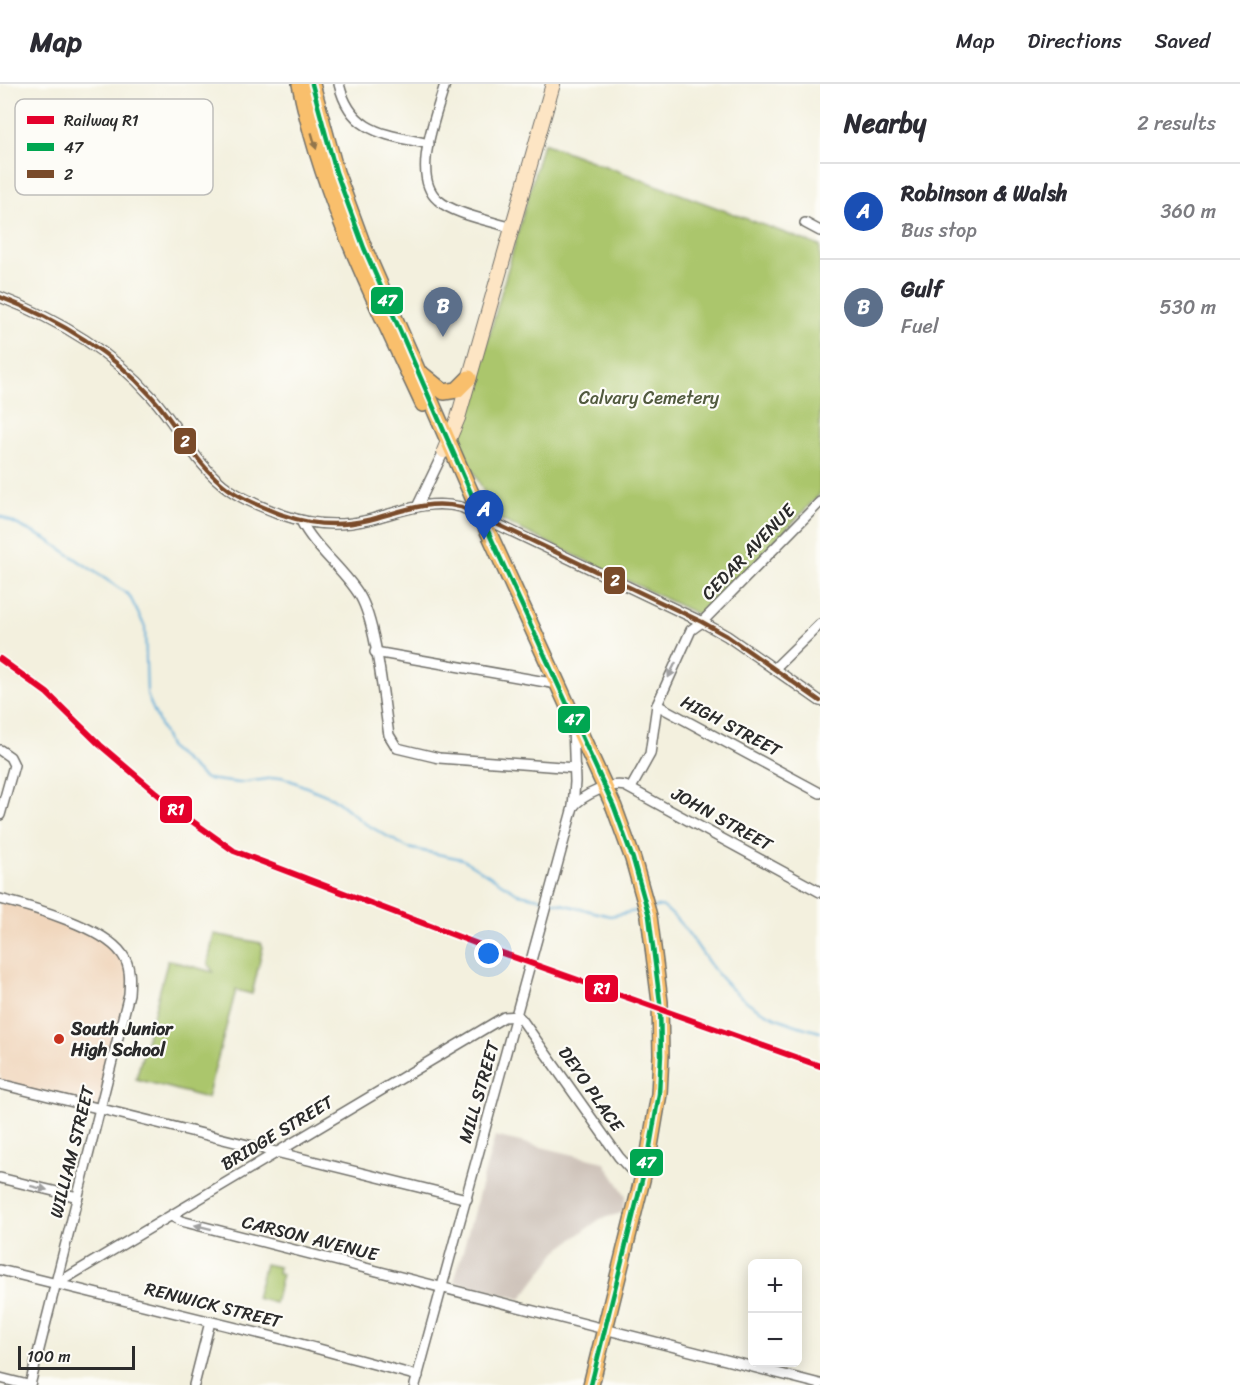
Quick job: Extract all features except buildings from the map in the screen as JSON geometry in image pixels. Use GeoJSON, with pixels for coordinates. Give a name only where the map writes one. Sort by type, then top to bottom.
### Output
{"type":"FeatureCollection","features":[{"type":"Feature","properties":{"kind":"highway"},"geometry":{"type":"LineString","coordinates":[[300,84],[319,157],[344,229],[481,516],[606,788],[622,826],[649,916],[658,981],[662,1055],[656,1113],[643,1176],[591,1385]]}},
{"type":"Feature","properties":{"kind":"highway"},"geometry":{"type":"LineString","coordinates":[[312,84],[346,199],[364,248],[419,372],[447,445]]}},
{"type":"Feature","properties":{"kind":"highway"},"geometry":{"type":"LineString","coordinates":[[419,372],[444,392],[457,390],[469,378]]}},
{"type":"Feature","properties":{"kind":"main road"},"geometry":{"type":"LineString","coordinates":[[447,445],[469,378],[553,84]]}},
{"type":"Feature","properties":{"kind":"street"},"geometry":{"type":"LineString","coordinates":[[339,84],[349,111],[362,125],[380,132],[429,144]]}},
{"type":"Feature","properties":{"kind":"street"},"geometry":{"type":"LineString","coordinates":[[445,84],[429,144],[425,171],[429,187],[437,200],[453,208],[512,228]]}},
{"type":"Feature","properties":{"kind":"street"},"geometry":{"type":"LineString","coordinates":[[805,223],[820,231]]}},
{"type":"Feature","properties":{"kind":"street"},"geometry":{"type":"LineString","coordinates":[[0,297],[63,327],[112,358],[152,397],[217,479],[254,503],[300,520],[333,525],[349,524],[418,505],[451,504],[481,516],[702,622],[775,668],[820,700]]}},
{"type":"Feature","properties":{"kind":"street"},"geometry":{"type":"LineString","coordinates":[[418,505],[447,445]]}},
{"type":"Feature","properties":{"kind":"street","name":"CEDAR AVENUE"},"geometry":{"type":"LineString","coordinates":[[631,788],[650,754],[657,705],[691,630],[702,622],[820,502]]}},
{"type":"Feature","properties":{"kind":"street"},"geometry":{"type":"LineString","coordinates":[[300,520],[314,543],[358,593],[371,627],[392,742],[406,752],[440,758],[575,768]]}},
{"type":"Feature","properties":{"kind":"street"},"geometry":{"type":"LineString","coordinates":[[775,668],[820,624]]}},
{"type":"Feature","properties":{"kind":"street"},"geometry":{"type":"LineString","coordinates":[[375,652],[557,684]]}},
{"type":"Feature","properties":{"kind":"street","name":"HIGH STREET"},"geometry":{"type":"LineString","coordinates":[[657,705],[820,793]]}},
{"type":"Feature","properties":{"kind":"street","name":"MILL STREET"},"geometry":{"type":"LineString","coordinates":[[417,1381],[573,807],[575,768],[572,714]]}},
{"type":"Feature","properties":{"kind":"street"},"geometry":{"type":"LineString","coordinates":[[0,750],[13,762],[1,809]]}},
{"type":"Feature","properties":{"kind":"street","name":"JOHN STREET"},"geometry":{"type":"LineString","coordinates":[[606,788],[620,784],[631,788],[820,892]]}},
{"type":"Feature","properties":{"kind":"street"},"geometry":{"type":"LineString","coordinates":[[573,807],[582,799],[606,788]]}},
{"type":"Feature","properties":{"kind":"street","name":"WILLIAM STREET"},"geometry":{"type":"LineString","coordinates":[[0,899],[49,913],[102,936],[114,945],[126,961],[131,977],[129,994],[29,1385]]}},
{"type":"Feature","properties":{"kind":"street","name":"BRIDGE STREET"},"geometry":{"type":"LineString","coordinates":[[56,1284],[504,1017],[518,1016]]}},
{"type":"Feature","properties":{"kind":"street","name":"DEYO PLACE"},"geometry":{"type":"LineString","coordinates":[[518,1016],[619,1157],[630,1169],[643,1176]]}},
{"type":"Feature","properties":{"kind":"street"},"geometry":{"type":"LineString","coordinates":[[0,1084],[467,1199]]}},
{"type":"Feature","properties":{"kind":"street"},"geometry":{"type":"LineString","coordinates":[[0,1178],[78,1197]]}},
{"type":"Feature","properties":{"kind":"street","name":"CARSON AVENUE"},"geometry":{"type":"LineString","coordinates":[[171,1216],[181,1221],[820,1384]]}},
{"type":"Feature","properties":{"kind":"street","name":"RENWICK STREET"},"geometry":{"type":"LineString","coordinates":[[0,1270],[210,1322],[417,1381]]}},
{"type":"Feature","properties":{"kind":"street"},"geometry":{"type":"LineString","coordinates":[[194,1385],[210,1322]]}},
{"type":"Feature","properties":{"kind":"street"},"geometry":{"type":"LineString","coordinates":[[0,1378],[29,1385]]}},
{"type":"Feature","properties":{"kind":"shaded area","name":"South Junior High School"},"geometry":{"type":"Polygon","coordinates":[[[0,899],[22,905],[114,944],[131,977],[100,1109],[0,1083],[0,899]]]}},
{"type":"Feature","properties":{"kind":"shaded area"},"geometry":{"type":"Polygon","coordinates":[[[495,1136],[604,1162],[626,1196],[622,1213],[600,1219],[557,1251],[521,1299],[454,1282],[495,1136]]]}},
{"type":"Feature","properties":{"kind":"green space","name":"Calvary Cemetery"},"geometry":{"type":"Polygon","coordinates":[[[543,143],[820,246],[820,494],[705,614],[699,615],[497,518],[457,438],[481,365],[543,143]]]}},
{"type":"Feature","properties":{"kind":"green space"},"geometry":{"type":"Polygon","coordinates":[[[214,934],[261,943],[263,947],[252,994],[236,990],[207,1098],[136,1079],[168,960],[213,972],[208,963],[214,934]]]}},
{"type":"Feature","properties":{"kind":"green space"},"geometry":{"type":"Polygon","coordinates":[[[265,1264],[279,1267],[278,1273],[282,1274],[275,1303],[256,1298],[265,1264]]]}},
{"type":"Feature","properties":{"kind":"waterway"},"geometry":{"type":"LineString","coordinates":[[0,516],[48,540],[129,595],[145,627],[147,695],[170,748],[206,779],[239,783],[282,777],[333,798],[364,823],[408,848],[462,859],[519,894],[544,899]]}},
{"type":"Feature","properties":{"kind":"waterway"},"geometry":{"type":"LineString","coordinates":[[550,901],[610,916],[641,910]]}},
{"type":"Feature","properties":{"kind":"waterway"},"geometry":{"type":"LineString","coordinates":[[652,908],[662,906],[676,919],[709,963],[732,990],[745,1000],[771,1016],[820,1032]]}},
{"type":"Feature","properties":{"kind":"rail line","name":"R1"},"geometry":{"type":"LineString","coordinates":[[0,659],[47,693],[100,745],[175,809],[234,851],[488,948],[820,1066]]}},
{"type":"Feature","properties":{"kind":"transit line","name":"47"},"geometry":{"type":"LineString","coordinates":[[312,84],[336,172],[364,248],[481,516],[614,807],[633,859],[649,916],[660,1002],[659,1094],[649,1152],[591,1385]]}},
{"type":"Feature","properties":{"kind":"transit line","name":"2"},"geometry":{"type":"LineString","coordinates":[[0,297],[62,326],[118,364],[161,407],[207,470],[230,490],[249,501],[294,518],[325,524],[346,524],[368,520],[425,505],[461,507],[702,622],[727,636],[820,701]]}},
{"type":"Feature","properties":{"kind":"place","name":"Gulf"},"geometry":{"type":"Point","coordinates":[443,337]}},
{"type":"Feature","properties":{"kind":"place","name":"Robinson & Walsh"},"geometry":{"type":"Point","coordinates":[484,540]}},
{"type":"Feature","properties":{"kind":"place","name":"South Junior High School"},"geometry":{"type":"Point","coordinates":[59,1039]}}]}
